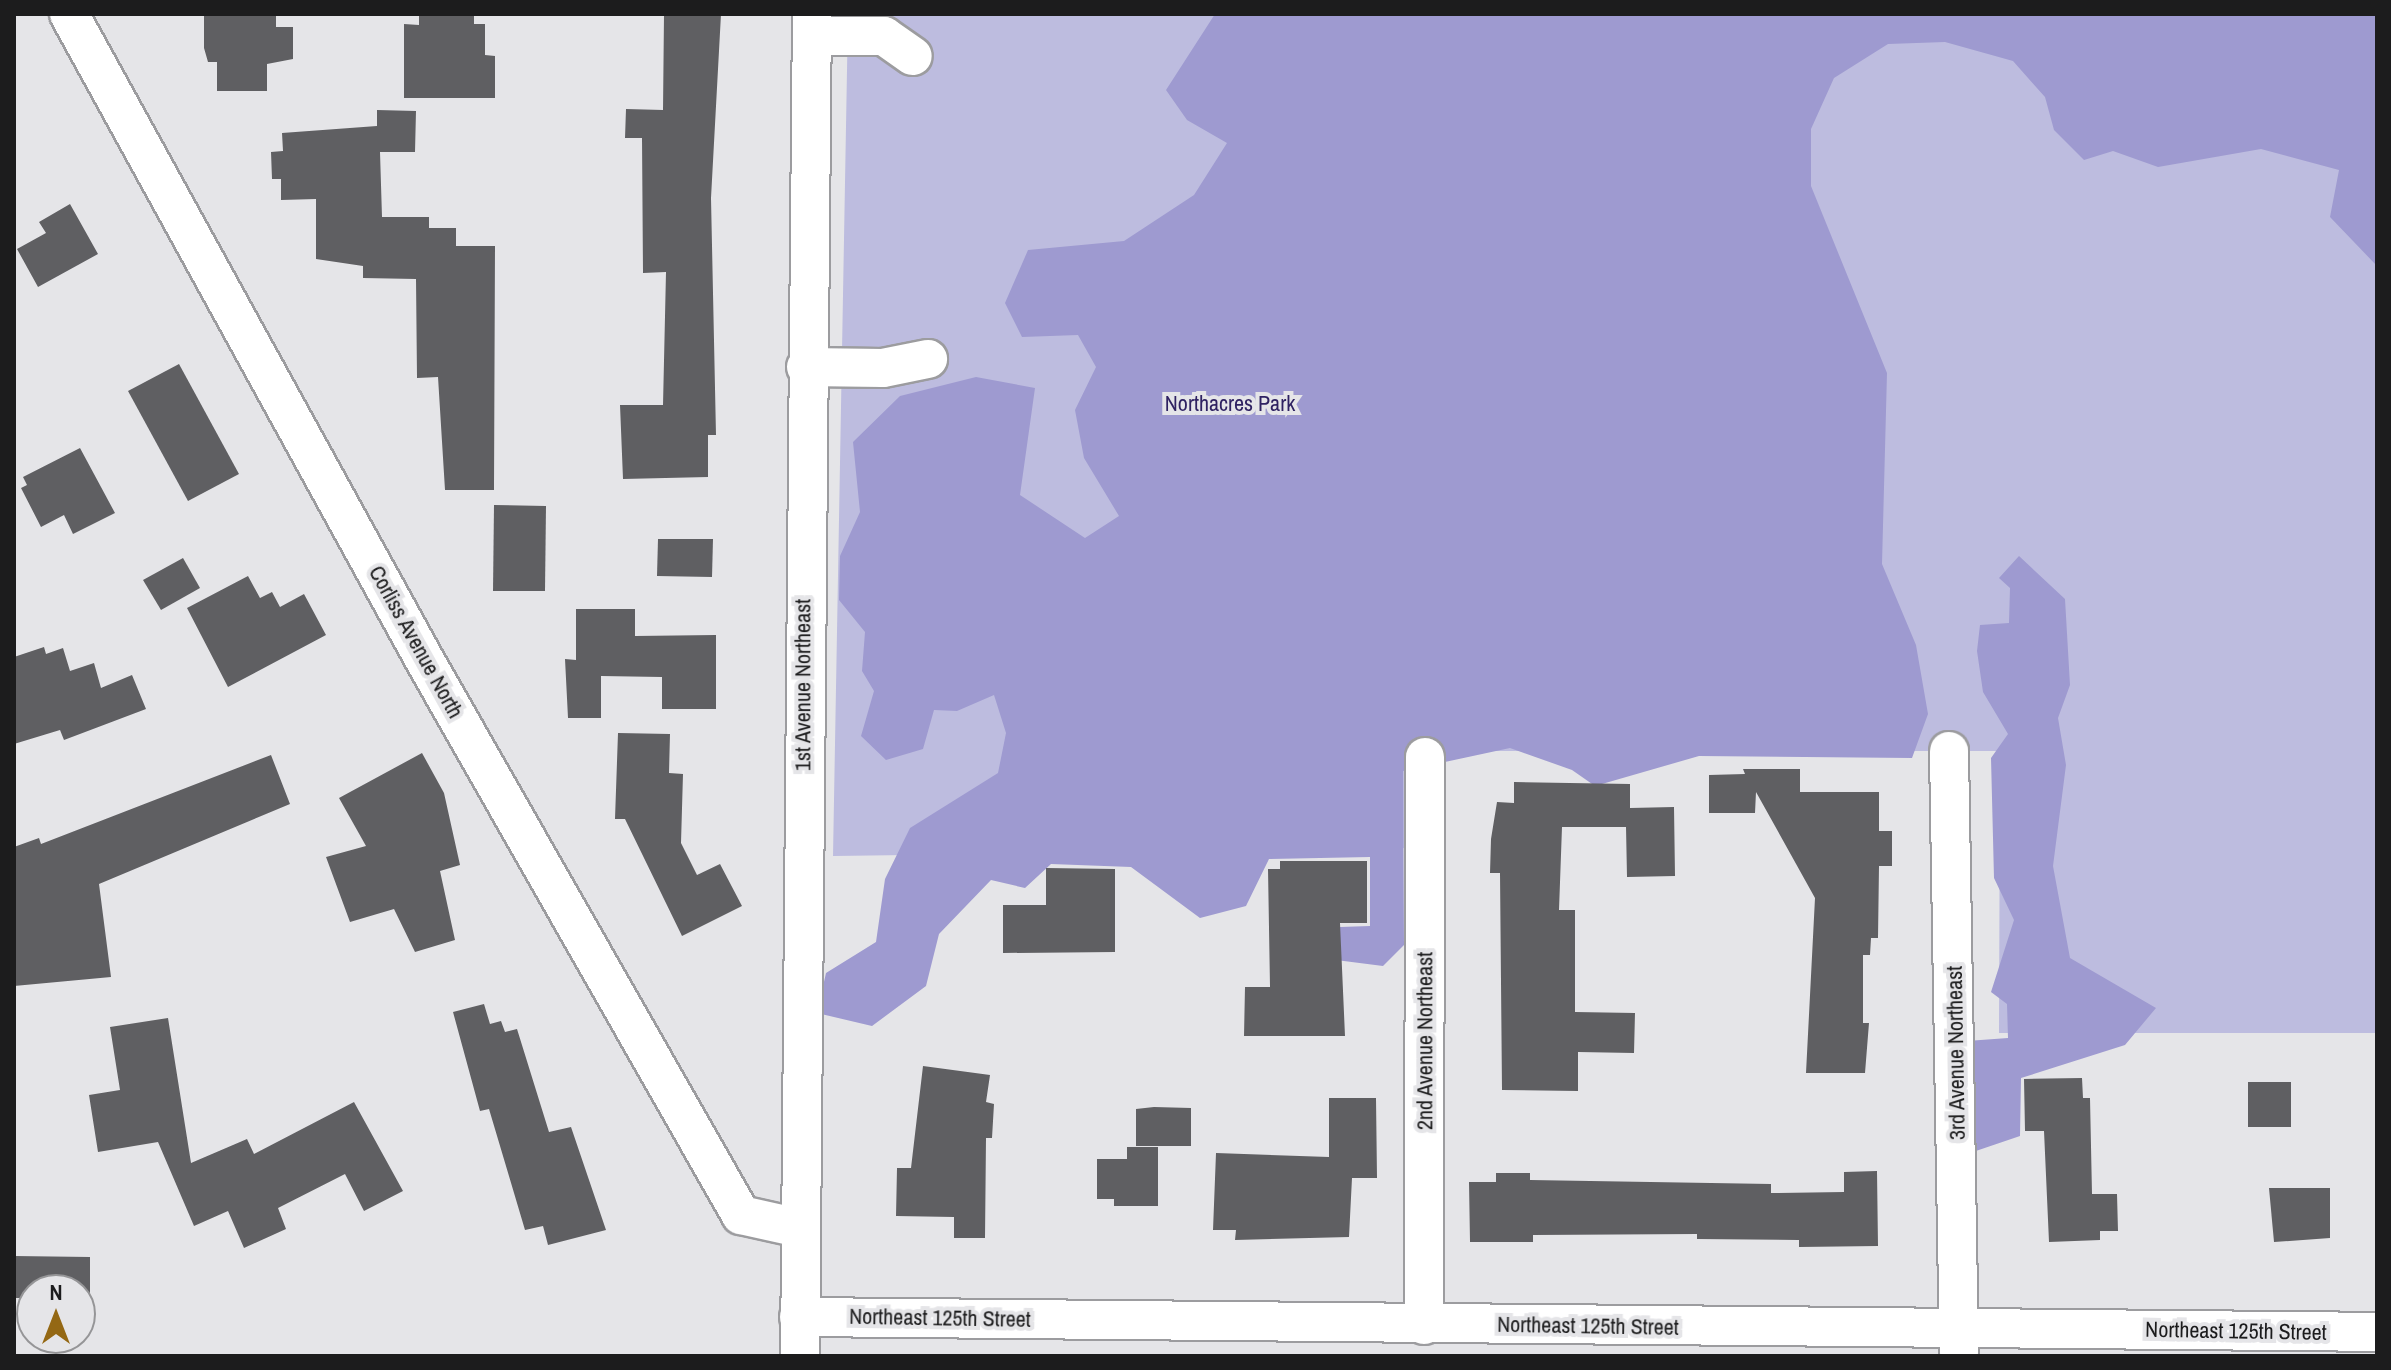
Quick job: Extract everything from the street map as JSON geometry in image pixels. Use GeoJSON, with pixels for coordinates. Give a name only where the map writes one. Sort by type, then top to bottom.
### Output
{"type":"FeatureCollection","features":[{"type":"Feature","properties":{"kind":"street","name":"Corliss Avenue North"},"geometry":{"type":"LineString","coordinates":[[69,14],[424,659],[741,1215],[799,1228]]}},
{"type":"Feature","properties":{"kind":"street","name":"1st Avenue Northeast"},"geometry":{"type":"LineString","coordinates":[[800,1356],[806,367],[812,25]]}},
{"type":"Feature","properties":{"kind":"street"},"geometry":{"type":"LineString","coordinates":[[812,25],[884,36],[913,56]]}},
{"type":"Feature","properties":{"kind":"street"},"geometry":{"type":"LineString","coordinates":[[806,367],[883,368],[928,359]]}},
{"type":"Feature","properties":{"kind":"street","name":"3rd Avenue Northeast"},"geometry":{"type":"LineString","coordinates":[[1949,751],[1959,1343]]}},
{"type":"Feature","properties":{"kind":"street","name":"2nd Avenue Northeast"},"geometry":{"type":"LineString","coordinates":[[1424,1325],[1425,757]]}},
{"type":"Feature","properties":{"kind":"street","name":"Northeast 125th Street"},"geometry":{"type":"LineString","coordinates":[[799,1317],[1424,1325],[1959,1343],[2377,1332]]}},
{"type":"Feature","properties":{"kind":"green space","name":"Northacres Park"},"geometry":{"type":"Polygon","coordinates":[[[848,14],[2377,14],[2377,1033],[1999,1033],[2000,751],[1408,751],[1409,848],[833,856],[848,14]]]}},
{"type":"Feature","properties":{"kind":"green space"},"geometry":{"type":"Polygon","coordinates":[[[1215,14],[2377,14],[2377,266],[2330,217],[2339,170],[2261,149],[2158,167],[2113,151],[2084,160],[2054,130],[2045,97],[2013,61],[1945,42],[1888,44],[1834,78],[1811,129],[1811,186],[1887,373],[1882,564],[1916,645],[1928,714],[1912,758],[1699,756],[1595,786],[1572,770],[1510,748],[1403,771],[1404,945],[1383,966],[1336,960],[1340,927],[1370,926],[1370,857],[1269,859],[1246,906],[1200,918],[1131,867],[1051,864],[1025,888],[991,880],[939,934],[926,986],[872,1026],[817,1013],[826,973],[876,942],[885,879],[910,828],[998,773],[1006,733],[994,695],[957,711],[934,710],[923,749],[886,760],[861,736],[874,691],[862,671],[865,632],[839,600],[840,556],[860,512],[853,442],[900,396],[976,377],[1035,388],[1020,495],[1085,538],[1119,516],[1084,458],[1075,410],[1096,367],[1078,335],[1022,337],[1005,303],[1028,250],[1124,241],[1194,195],[1227,143],[1187,120],[1166,90],[1215,14]]]}},
{"type":"Feature","properties":{"kind":"green space"},"geometry":{"type":"Polygon","coordinates":[[[2019,556],[2065,599],[2070,685],[2058,718],[2066,765],[2053,866],[2070,958],[2156,1008],[2125,1045],[2021,1078],[2020,1136],[1967,1154],[1967,1041],[2008,1038],[2007,1004],[1991,992],[2014,920],[1994,878],[1991,758],[2008,734],[1983,692],[1977,651],[1980,625],[2009,623],[2010,588],[1999,578],[2019,556]]]}},
{"type":"Feature","properties":{"kind":"building"},"geometry":{"type":"Polygon","coordinates":[[[204,14],[276,14],[276,27],[293,27],[293,59],[267,64],[267,91],[217,91],[217,62],[208,62],[204,48],[204,14]]]}},
{"type":"Feature","properties":{"kind":"building"},"geometry":{"type":"Polygon","coordinates":[[[419,14],[474,14],[474,24],[485,24],[485,55],[495,56],[495,98],[404,98],[404,24],[419,25],[419,14]]]}},
{"type":"Feature","properties":{"kind":"building"},"geometry":{"type":"Polygon","coordinates":[[[664,14],[721,14],[711,198],[716,435],[708,435],[708,477],[623,479],[620,405],[663,405],[666,272],[643,273],[642,138],[625,138],[626,109],[663,110],[664,14]]]}},
{"type":"Feature","properties":{"kind":"building"},"geometry":{"type":"Polygon","coordinates":[[[377,110],[416,111],[415,152],[380,152],[382,217],[429,217],[429,228],[456,228],[456,246],[495,246],[494,490],[445,490],[438,377],[417,378],[416,279],[363,278],[363,266],[316,259],[316,199],[281,200],[281,179],[272,179],[271,152],[283,151],[282,133],[377,126],[377,110]]]}},
{"type":"Feature","properties":{"kind":"building"},"geometry":{"type":"Polygon","coordinates":[[[70,204],[98,254],[38,287],[17,249],[46,233],[39,222],[70,204]]]}},
{"type":"Feature","properties":{"kind":"building"},"geometry":{"type":"Polygon","coordinates":[[[179,364],[239,474],[188,501],[128,391],[179,364]]]}},
{"type":"Feature","properties":{"kind":"building"},"geometry":{"type":"Polygon","coordinates":[[[80,448],[115,513],[73,534],[64,515],[41,527],[21,488],[27,485],[23,477],[80,448]]]}},
{"type":"Feature","properties":{"kind":"building"},"geometry":{"type":"Polygon","coordinates":[[[494,505],[546,506],[545,591],[493,591],[494,505]]]}},
{"type":"Feature","properties":{"kind":"building"},"geometry":{"type":"Polygon","coordinates":[[[658,539],[713,539],[712,577],[657,576],[658,539]]]}},
{"type":"Feature","properties":{"kind":"building"},"geometry":{"type":"Polygon","coordinates":[[[183,558],[200,588],[161,610],[143,580],[183,558]]]}},
{"type":"Feature","properties":{"kind":"building"},"geometry":{"type":"Polygon","coordinates":[[[248,576],[260,598],[272,592],[280,607],[304,594],[326,635],[228,687],[187,608],[248,576]]]}},
{"type":"Feature","properties":{"kind":"building"},"geometry":{"type":"Polygon","coordinates":[[[576,609],[635,609],[635,636],[716,635],[716,709],[662,709],[662,677],[601,676],[601,718],[568,718],[565,659],[576,660],[576,609]]]}},
{"type":"Feature","properties":{"kind":"building"},"geometry":{"type":"Polygon","coordinates":[[[44,647],[46,654],[63,648],[70,671],[94,663],[101,688],[132,675],[146,709],[64,740],[60,730],[14,744],[14,657],[44,647]]]}},
{"type":"Feature","properties":{"kind":"building"},"geometry":{"type":"Polygon","coordinates":[[[618,733],[670,734],[669,773],[683,774],[681,843],[697,875],[720,864],[742,906],[682,936],[625,819],[615,819],[618,733]]]}},
{"type":"Feature","properties":{"kind":"building"},"geometry":{"type":"Polygon","coordinates":[[[422,753],[444,793],[460,865],[440,871],[455,940],[415,952],[394,909],[350,922],[326,857],[366,846],[339,798],[422,753]]]}},
{"type":"Feature","properties":{"kind":"building"},"geometry":{"type":"Polygon","coordinates":[[[271,755],[290,804],[99,884],[111,977],[14,986],[14,847],[39,838],[41,844],[271,755]]]}},
{"type":"Feature","properties":{"kind":"building"},"geometry":{"type":"Polygon","coordinates":[[[1743,769],[1800,769],[1800,792],[1879,792],[1879,831],[1892,831],[1892,866],[1879,866],[1878,938],[1871,938],[1870,955],[1863,955],[1863,1023],[1869,1023],[1865,1073],[1806,1073],[1815,898],[1756,792],[1755,813],[1709,813],[1709,775],[1745,774],[1743,769]]]}},
{"type":"Feature","properties":{"kind":"building"},"geometry":{"type":"Polygon","coordinates":[[[1514,782],[1630,784],[1630,808],[1674,807],[1675,876],[1627,877],[1626,827],[1562,827],[1559,910],[1575,910],[1575,1012],[1635,1013],[1634,1053],[1578,1052],[1578,1091],[1502,1090],[1500,873],[1490,873],[1491,839],[1497,802],[1514,803],[1514,782]]]}},
{"type":"Feature","properties":{"kind":"building"},"geometry":{"type":"Polygon","coordinates":[[[1280,861],[1367,861],[1367,923],[1340,923],[1345,1036],[1244,1036],[1245,987],[1270,987],[1268,869],[1280,869],[1280,861]]]}},
{"type":"Feature","properties":{"kind":"building"},"geometry":{"type":"Polygon","coordinates":[[[1046,868],[1115,869],[1115,952],[1003,953],[1003,905],[1046,905],[1046,868]]]}},
{"type":"Feature","properties":{"kind":"building"},"geometry":{"type":"Polygon","coordinates":[[[484,1004],[490,1024],[501,1021],[505,1032],[517,1029],[549,1132],[571,1127],[606,1230],[548,1245],[543,1226],[525,1230],[489,1109],[480,1111],[453,1012],[484,1004]]]}},
{"type":"Feature","properties":{"kind":"building"},"geometry":{"type":"Polygon","coordinates":[[[168,1018],[191,1163],[247,1139],[254,1154],[354,1102],[403,1191],[364,1211],[345,1174],[278,1208],[286,1229],[244,1248],[228,1211],[194,1226],[158,1142],[98,1152],[89,1095],[120,1090],[110,1027],[168,1018]]]}},
{"type":"Feature","properties":{"kind":"building"},"geometry":{"type":"Polygon","coordinates":[[[923,1066],[990,1075],[986,1102],[994,1104],[992,1138],[986,1138],[985,1238],[954,1238],[954,1217],[896,1216],[897,1168],[911,1168],[923,1066]]]}},
{"type":"Feature","properties":{"kind":"building"},"geometry":{"type":"Polygon","coordinates":[[[2082,1078],[2083,1098],[2090,1098],[2092,1194],[2117,1194],[2118,1231],[2100,1231],[2100,1240],[2049,1242],[2044,1131],[2025,1131],[2024,1079],[2082,1078]]]}},
{"type":"Feature","properties":{"kind":"building"},"geometry":{"type":"Polygon","coordinates":[[[2248,1082],[2291,1082],[2291,1127],[2248,1127],[2248,1082]]]}},
{"type":"Feature","properties":{"kind":"building"},"geometry":{"type":"Polygon","coordinates":[[[1329,1098],[1376,1098],[1377,1178],[1352,1178],[1349,1237],[1235,1240],[1236,1230],[1213,1230],[1216,1153],[1329,1157],[1329,1098]]]}},
{"type":"Feature","properties":{"kind":"building"},"geometry":{"type":"Polygon","coordinates":[[[1191,1108],[1191,1146],[1136,1146],[1136,1109],[1191,1108]]]}},
{"type":"Feature","properties":{"kind":"building"},"geometry":{"type":"Polygon","coordinates":[[[1127,1147],[1158,1147],[1158,1206],[1114,1206],[1114,1199],[1097,1199],[1097,1159],[1127,1159],[1127,1147]]]}},
{"type":"Feature","properties":{"kind":"building"},"geometry":{"type":"Polygon","coordinates":[[[1877,1171],[1878,1246],[1799,1247],[1799,1240],[1697,1239],[1697,1234],[1533,1235],[1533,1242],[1470,1242],[1469,1182],[1496,1182],[1496,1173],[1530,1173],[1530,1180],[1771,1184],[1771,1193],[1844,1192],[1844,1172],[1877,1171]]]}},
{"type":"Feature","properties":{"kind":"building"},"geometry":{"type":"Polygon","coordinates":[[[2269,1188],[2330,1188],[2330,1238],[2274,1242],[2269,1188]]]}},
{"type":"Feature","properties":{"kind":"building"},"geometry":{"type":"Polygon","coordinates":[[[14,1256],[90,1257],[90,1274],[16,1274],[14,1298],[14,1256]]]}}]}
